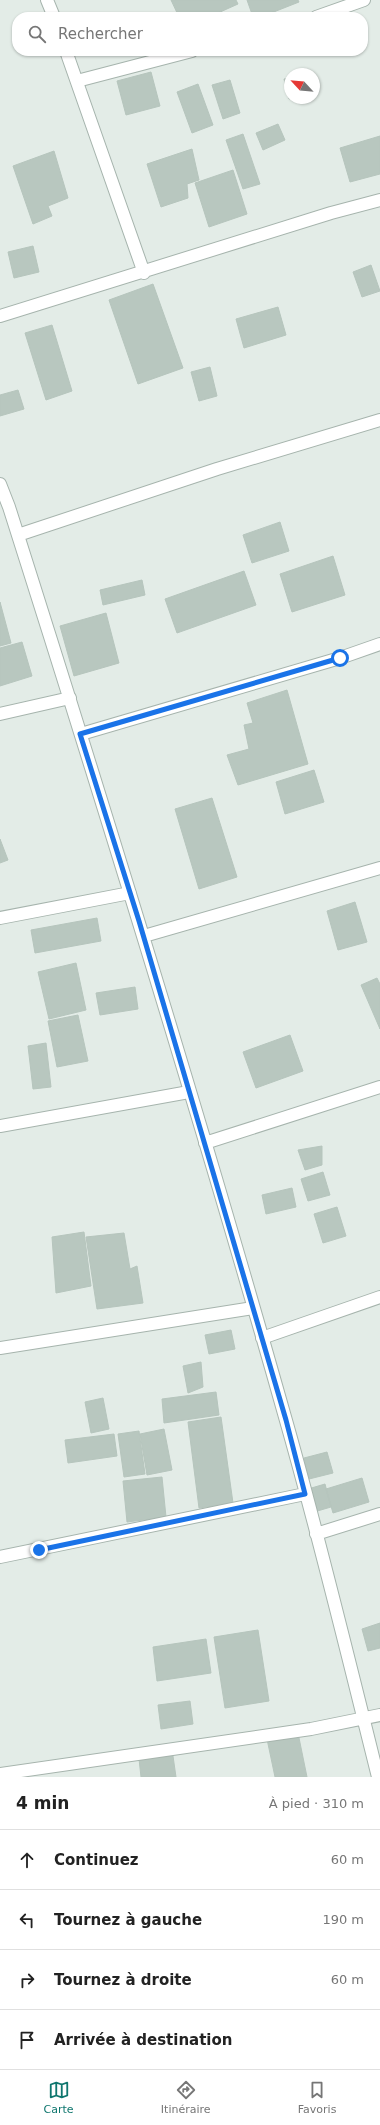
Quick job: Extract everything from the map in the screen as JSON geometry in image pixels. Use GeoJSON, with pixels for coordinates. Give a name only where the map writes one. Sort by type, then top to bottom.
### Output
{"type":"FeatureCollection","features":[{"type":"Feature","properties":{"kind":"street"},"geometry":{"type":"LineString","coordinates":[[47,0],[52,12]]}},
{"type":"Feature","properties":{"kind":"street"},"geometry":{"type":"LineString","coordinates":[[330,12],[364,0]]}},
{"type":"Feature","properties":{"kind":"street"},"geometry":{"type":"LineString","coordinates":[[68,56],[144,273]]}},
{"type":"Feature","properties":{"kind":"street"},"geometry":{"type":"LineString","coordinates":[[78,81],[173,56]]}},
{"type":"Feature","properties":{"kind":"street"},"geometry":{"type":"LineString","coordinates":[[0,316],[144,273],[331,213],[380,200]]}},
{"type":"Feature","properties":{"kind":"street"},"geometry":{"type":"LineString","coordinates":[[18,535],[217,469],[380,420]]}},
{"type":"Feature","properties":{"kind":"street"},"geometry":{"type":"LineString","coordinates":[[0,484],[5,508],[18,535],[70,698],[144,936],[205,1143],[262,1338],[316,1534],[378,1777]]}},
{"type":"Feature","properties":{"kind":"street"},"geometry":{"type":"LineString","coordinates":[[80,734],[340,658],[380,644]]}},
{"type":"Feature","properties":{"kind":"street"},"geometry":{"type":"LineString","coordinates":[[0,714],[70,698]]}},
{"type":"Feature","properties":{"kind":"street"},"geometry":{"type":"LineString","coordinates":[[144,936],[380,868]]}},
{"type":"Feature","properties":{"kind":"street"},"geometry":{"type":"LineString","coordinates":[[0,918],[130,893]]}},
{"type":"Feature","properties":{"kind":"street"},"geometry":{"type":"LineString","coordinates":[[205,1143],[380,1087]]}},
{"type":"Feature","properties":{"kind":"street"},"geometry":{"type":"LineString","coordinates":[[0,1126],[189,1092]]}},
{"type":"Feature","properties":{"kind":"street"},"geometry":{"type":"LineString","coordinates":[[262,1338],[380,1297]]}},
{"type":"Feature","properties":{"kind":"street"},"geometry":{"type":"LineString","coordinates":[[0,1348],[253,1308]]}},
{"type":"Feature","properties":{"kind":"street"},"geometry":{"type":"LineString","coordinates":[[0,1557],[305,1494]]}},
{"type":"Feature","properties":{"kind":"street"},"geometry":{"type":"LineString","coordinates":[[316,1534],[380,1514]]}},
{"type":"Feature","properties":{"kind":"street"},"geometry":{"type":"LineString","coordinates":[[0,1774],[311,1730],[380,1715]]}},
{"type":"Feature","properties":{"kind":"building"},"geometry":{"type":"Polygon","coordinates":[[[171,0],[236,0],[238,4],[220,12],[177,12],[171,0]]]}},
{"type":"Feature","properties":{"kind":"building"},"geometry":{"type":"Polygon","coordinates":[[[247,0],[298,0],[299,2],[274,12],[251,12],[247,0]]]}},
{"type":"Feature","properties":{"kind":"building"},"geometry":{"type":"Polygon","coordinates":[[[151,72],[160,106],[126,115],[117,81],[151,72]]]}},
{"type":"Feature","properties":{"kind":"building"},"geometry":{"type":"Polygon","coordinates":[[[230,80],[240,113],[223,119],[212,85],[230,80]]]}},
{"type":"Feature","properties":{"kind":"building"},"geometry":{"type":"Polygon","coordinates":[[[198,84],[213,125],[192,133],[177,92],[198,84]]]}},
{"type":"Feature","properties":{"kind":"building"},"geometry":{"type":"Polygon","coordinates":[[[278,124],[285,140],[263,150],[256,133],[278,124]]]}},
{"type":"Feature","properties":{"kind":"building"},"geometry":{"type":"Polygon","coordinates":[[[243,134],[260,184],[243,189],[226,140],[243,134]]]}},
{"type":"Feature","properties":{"kind":"building"},"geometry":{"type":"Polygon","coordinates":[[[380,136],[380,174],[350,182],[340,148],[380,136]]]}},
{"type":"Feature","properties":{"kind":"building"},"geometry":{"type":"Polygon","coordinates":[[[192,149],[199,180],[187,184],[188,198],[161,207],[147,164],[192,149]]]}},
{"type":"Feature","properties":{"kind":"building"},"geometry":{"type":"Polygon","coordinates":[[[54,151],[68,198],[48,206],[52,216],[33,224],[13,166],[54,151]]]}},
{"type":"Feature","properties":{"kind":"building"},"geometry":{"type":"Polygon","coordinates":[[[233,170],[247,214],[209,227],[195,183],[233,170]]]}},
{"type":"Feature","properties":{"kind":"building"},"geometry":{"type":"Polygon","coordinates":[[[33,246],[39,272],[14,278],[8,252],[33,246]]]}},
{"type":"Feature","properties":{"kind":"building"},"geometry":{"type":"Polygon","coordinates":[[[371,265],[380,291],[362,297],[353,272],[371,265]]]}},
{"type":"Feature","properties":{"kind":"building"},"geometry":{"type":"Polygon","coordinates":[[[153,284],[183,368],[138,384],[109,300],[153,284]]]}},
{"type":"Feature","properties":{"kind":"building"},"geometry":{"type":"Polygon","coordinates":[[[278,307],[286,335],[244,348],[236,319],[278,307]]]}},
{"type":"Feature","properties":{"kind":"building"},"geometry":{"type":"Polygon","coordinates":[[[52,325],[72,391],[46,400],[25,333],[52,325]]]}},
{"type":"Feature","properties":{"kind":"building"},"geometry":{"type":"Polygon","coordinates":[[[210,367],[217,396],[199,401],[191,372],[210,367]]]}},
{"type":"Feature","properties":{"kind":"building"},"geometry":{"type":"Polygon","coordinates":[[[18,390],[24,409],[0,416],[0,395],[18,390]]]}},
{"type":"Feature","properties":{"kind":"building"},"geometry":{"type":"Polygon","coordinates":[[[280,522],[289,551],[252,563],[243,535],[280,522]]]}},
{"type":"Feature","properties":{"kind":"building"},"geometry":{"type":"Polygon","coordinates":[[[333,556],[345,595],[292,612],[280,574],[333,556]]]}},
{"type":"Feature","properties":{"kind":"building"},"geometry":{"type":"Polygon","coordinates":[[[244,571],[256,605],[177,633],[165,599],[244,571]]]}},
{"type":"Feature","properties":{"kind":"building"},"geometry":{"type":"Polygon","coordinates":[[[142,580],[145,595],[103,605],[100,590],[142,580]]]}},
{"type":"Feature","properties":{"kind":"building"},"geometry":{"type":"Polygon","coordinates":[[[0,602],[11,643],[0,646],[0,602]]]}},
{"type":"Feature","properties":{"kind":"building"},"geometry":{"type":"Polygon","coordinates":[[[106,613],[119,663],[74,676],[60,626],[106,613]]]}},
{"type":"Feature","properties":{"kind":"building"},"geometry":{"type":"Polygon","coordinates":[[[22,642],[32,676],[0,686],[0,648],[22,642]]]}},
{"type":"Feature","properties":{"kind":"building"},"geometry":{"type":"Polygon","coordinates":[[[287,690],[308,764],[238,785],[227,755],[249,749],[244,725],[253,723],[247,703],[287,690]]]}},
{"type":"Feature","properties":{"kind":"building"},"geometry":{"type":"Polygon","coordinates":[[[314,770],[324,802],[285,814],[276,782],[314,770]]]}},
{"type":"Feature","properties":{"kind":"building"},"geometry":{"type":"Polygon","coordinates":[[[212,798],[237,877],[199,889],[175,809],[212,798]]]}},
{"type":"Feature","properties":{"kind":"building"},"geometry":{"type":"Polygon","coordinates":[[[0,839],[8,860],[0,863],[0,839]]]}},
{"type":"Feature","properties":{"kind":"building"},"geometry":{"type":"Polygon","coordinates":[[[355,902],[367,942],[338,950],[327,911],[355,902]]]}},
{"type":"Feature","properties":{"kind":"building"},"geometry":{"type":"Polygon","coordinates":[[[97,918],[101,941],[35,953],[31,930],[97,918]]]}},
{"type":"Feature","properties":{"kind":"building"},"geometry":{"type":"Polygon","coordinates":[[[76,963],[86,1010],[49,1019],[38,972],[76,963]]]}},
{"type":"Feature","properties":{"kind":"building"},"geometry":{"type":"Polygon","coordinates":[[[377,978],[380,984],[380,1029],[361,985],[377,978]]]}},
{"type":"Feature","properties":{"kind":"building"},"geometry":{"type":"Polygon","coordinates":[[[135,987],[138,1009],[100,1015],[96,993],[135,987]]]}},
{"type":"Feature","properties":{"kind":"building"},"geometry":{"type":"Polygon","coordinates":[[[78,1015],[88,1061],[57,1067],[48,1021],[78,1015]]]}},
{"type":"Feature","properties":{"kind":"building"},"geometry":{"type":"Polygon","coordinates":[[[290,1035],[303,1071],[256,1088],[243,1052],[290,1035]]]}},
{"type":"Feature","properties":{"kind":"building"},"geometry":{"type":"Polygon","coordinates":[[[46,1043],[51,1087],[33,1089],[28,1046],[46,1043]]]}},
{"type":"Feature","properties":{"kind":"building"},"geometry":{"type":"Polygon","coordinates":[[[322,1146],[322,1165],[305,1170],[298,1150],[322,1146]]]}},
{"type":"Feature","properties":{"kind":"building"},"geometry":{"type":"Polygon","coordinates":[[[323,1172],[330,1195],[308,1201],[301,1179],[323,1172]]]}},
{"type":"Feature","properties":{"kind":"building"},"geometry":{"type":"Polygon","coordinates":[[[292,1188],[296,1207],[266,1214],[262,1195],[292,1188]]]}},
{"type":"Feature","properties":{"kind":"building"},"geometry":{"type":"Polygon","coordinates":[[[337,1207],[346,1236],[323,1243],[314,1214],[337,1207]]]}},
{"type":"Feature","properties":{"kind":"building"},"geometry":{"type":"Polygon","coordinates":[[[84,1232],[91,1286],[56,1293],[52,1237],[84,1232]]]}},
{"type":"Feature","properties":{"kind":"building"},"geometry":{"type":"Polygon","coordinates":[[[124,1233],[130,1269],[137,1266],[143,1303],[97,1309],[86,1237],[124,1233]]]}},
{"type":"Feature","properties":{"kind":"building"},"geometry":{"type":"Polygon","coordinates":[[[231,1330],[235,1349],[209,1354],[205,1335],[231,1330]]]}},
{"type":"Feature","properties":{"kind":"building"},"geometry":{"type":"Polygon","coordinates":[[[201,1362],[203,1387],[188,1393],[183,1366],[201,1362]]]}},
{"type":"Feature","properties":{"kind":"building"},"geometry":{"type":"Polygon","coordinates":[[[216,1392],[219,1415],[164,1423],[162,1399],[216,1392]]]}},
{"type":"Feature","properties":{"kind":"building"},"geometry":{"type":"Polygon","coordinates":[[[103,1398],[109,1429],[91,1433],[85,1402],[103,1398]]]}},
{"type":"Feature","properties":{"kind":"building"},"geometry":{"type":"Polygon","coordinates":[[[221,1417],[233,1503],[199,1508],[188,1422],[221,1417]]]}},
{"type":"Feature","properties":{"kind":"building"},"geometry":{"type":"Polygon","coordinates":[[[164,1429],[172,1470],[147,1475],[140,1434],[164,1429]]]}},
{"type":"Feature","properties":{"kind":"building"},"geometry":{"type":"Polygon","coordinates":[[[139,1431],[145,1474],[124,1477],[118,1434],[139,1431]]]}},
{"type":"Feature","properties":{"kind":"building"},"geometry":{"type":"Polygon","coordinates":[[[114,1434],[117,1456],[68,1463],[65,1440],[114,1434]]]}},
{"type":"Feature","properties":{"kind":"building"},"geometry":{"type":"Polygon","coordinates":[[[327,1452],[333,1473],[309,1479],[304,1458],[327,1452]]]}},
{"type":"Feature","properties":{"kind":"building"},"geometry":{"type":"Polygon","coordinates":[[[162,1477],[166,1517],[127,1522],[123,1481],[162,1477]]]}},
{"type":"Feature","properties":{"kind":"building"},"geometry":{"type":"Polygon","coordinates":[[[362,1478],[369,1502],[333,1513],[326,1489],[362,1478]]]}},
{"type":"Feature","properties":{"kind":"building"},"geometry":{"type":"Polygon","coordinates":[[[325,1484],[331,1507],[314,1512],[308,1489],[325,1484]]]}},
{"type":"Feature","properties":{"kind":"building"},"geometry":{"type":"Polygon","coordinates":[[[380,1623],[380,1648],[368,1651],[362,1629],[380,1623]]]}},
{"type":"Feature","properties":{"kind":"building"},"geometry":{"type":"Polygon","coordinates":[[[258,1630],[269,1701],[225,1708],[214,1637],[258,1630]]]}},
{"type":"Feature","properties":{"kind":"building"},"geometry":{"type":"Polygon","coordinates":[[[206,1639],[211,1673],[157,1681],[153,1647],[206,1639]]]}},
{"type":"Feature","properties":{"kind":"building"},"geometry":{"type":"Polygon","coordinates":[[[190,1701],[193,1724],[161,1729],[158,1705],[190,1701]]]}},
{"type":"Feature","properties":{"kind":"building"},"geometry":{"type":"Polygon","coordinates":[[[298,1733],[307,1777],[275,1777],[267,1739],[298,1733]]]}},
{"type":"Feature","properties":{"kind":"building"},"geometry":{"type":"Polygon","coordinates":[[[173,1756],[176,1777],[141,1777],[139,1759],[173,1756]]]}},
{"type":"Feature","properties":{"kind":"route"},"geometry":{"type":"LineString","coordinates":[[39,1550],[305,1494],[286,1420],[144,936],[80,734],[340,658]]}}]}
